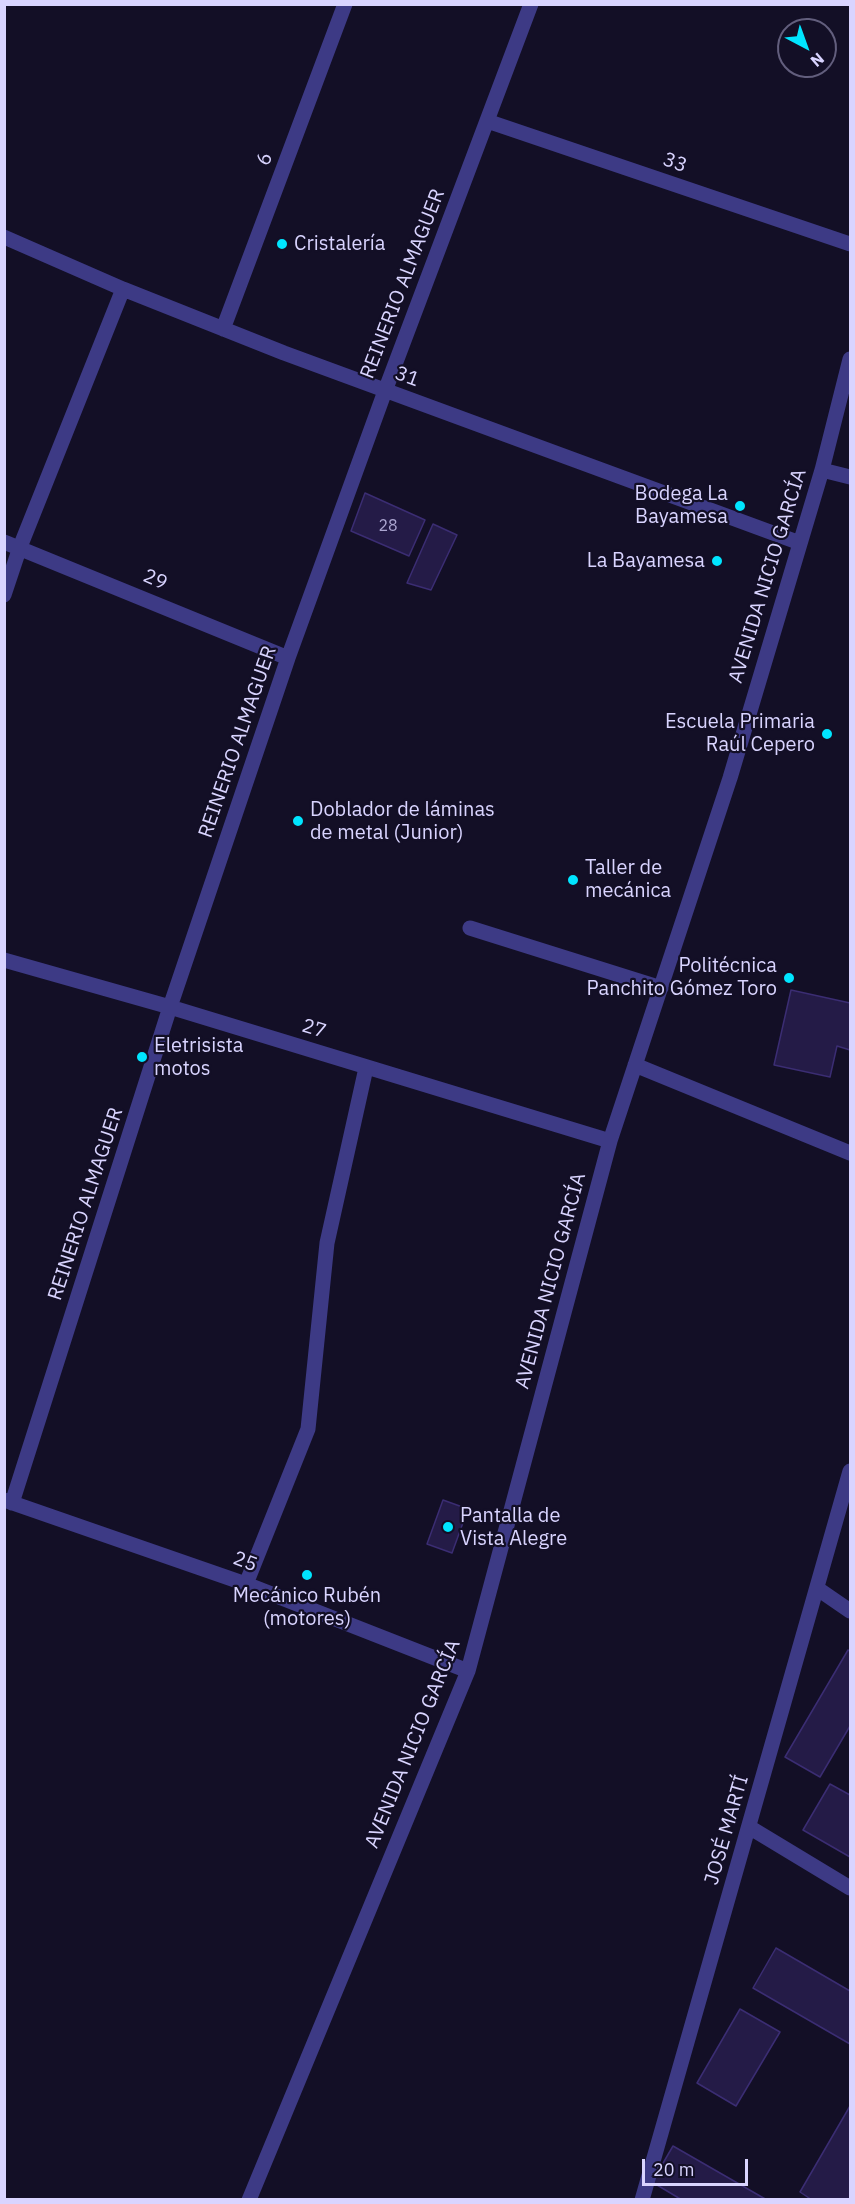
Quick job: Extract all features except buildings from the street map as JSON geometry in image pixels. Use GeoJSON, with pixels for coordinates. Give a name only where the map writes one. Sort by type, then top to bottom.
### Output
{"type":"FeatureCollection","features":[{"type":"Feature","properties":{"kind":"street","name":"6"},"geometry":{"type":"LineString","coordinates":[[223,329],[345,4]]}},
{"type":"Feature","properties":{"kind":"street","name":"REINERIO ALMAGUER"},"geometry":{"type":"LineString","coordinates":[[8,1501],[170,1007],[288,658],[385,391],[531,4]]}},
{"type":"Feature","properties":{"kind":"street","name":"33"},"geometry":{"type":"LineString","coordinates":[[487,121],[850,244]]}},
{"type":"Feature","properties":{"kind":"street","name":"31"},"geometry":{"type":"LineString","coordinates":[[4,237],[123,289],[223,329],[800,543]]}},
{"type":"Feature","properties":{"kind":"street"},"geometry":{"type":"LineString","coordinates":[[4,595],[20,547],[123,289]]}},
{"type":"Feature","properties":{"kind":"street","name":"AVENIDA NICIO GARCÍA"},"geometry":{"type":"LineString","coordinates":[[249,2199],[468,1671],[610,1142],[730,778],[822,470],[850,359]]}},
{"type":"Feature","properties":{"kind":"street"},"geometry":{"type":"LineString","coordinates":[[822,470],[850,477]]}},
{"type":"Feature","properties":{"kind":"street","name":"29"},"geometry":{"type":"LineString","coordinates":[[4,542],[288,658]]}},
{"type":"Feature","properties":{"kind":"street"},"geometry":{"type":"LineString","coordinates":[[470,928],[661,988]]}},
{"type":"Feature","properties":{"kind":"street","name":"27"},"geometry":{"type":"LineString","coordinates":[[4,960],[170,1007],[610,1142]]}},
{"type":"Feature","properties":{"kind":"street"},"geometry":{"type":"LineString","coordinates":[[635,1065],[850,1153]]}},
{"type":"Feature","properties":{"kind":"street"},"geometry":{"type":"LineString","coordinates":[[246,1584],[308,1430],[327,1244],[366,1068]]}},
{"type":"Feature","properties":{"kind":"street","name":"JOSÉ MARTÍ"},"geometry":{"type":"LineString","coordinates":[[642,2199],[850,1471]]}},
{"type":"Feature","properties":{"kind":"street","name":"25"},"geometry":{"type":"LineString","coordinates":[[8,1501],[246,1584],[468,1671]]}},
{"type":"Feature","properties":{"kind":"street"},"geometry":{"type":"LineString","coordinates":[[818,1589],[850,1611]]}},
{"type":"Feature","properties":{"kind":"street"},"geometry":{"type":"LineString","coordinates":[[749,1827],[850,1888]]}},
{"type":"Feature","properties":{"kind":"place","name":"Cristalería"},"geometry":{"type":"Point","coordinates":[282,244]}},
{"type":"Feature","properties":{"kind":"place","name":"Bodega La Bayamesa"},"geometry":{"type":"Point","coordinates":[740,506]}},
{"type":"Feature","properties":{"kind":"place","name":"La Bayamesa"},"geometry":{"type":"Point","coordinates":[717,561]}},
{"type":"Feature","properties":{"kind":"place","name":"Escuela Primaria Raúl Cepero"},"geometry":{"type":"Point","coordinates":[827,734]}},
{"type":"Feature","properties":{"kind":"place","name":"Doblador de láminas de metal (Junior)"},"geometry":{"type":"Point","coordinates":[298,821]}},
{"type":"Feature","properties":{"kind":"place","name":"Taller de mecánica"},"geometry":{"type":"Point","coordinates":[573,880]}},
{"type":"Feature","properties":{"kind":"place","name":"Politécnica Panchito Gómez Toro"},"geometry":{"type":"Point","coordinates":[789,978]}},
{"type":"Feature","properties":{"kind":"place","name":"Eletrisista motos"},"geometry":{"type":"Point","coordinates":[142,1057]}},
{"type":"Feature","properties":{"kind":"place","name":"Pantalla de Vista Alegre"},"geometry":{"type":"Point","coordinates":[448,1527]}},
{"type":"Feature","properties":{"kind":"place","name":"Mecánico Rubén (motores)"},"geometry":{"type":"Point","coordinates":[307,1575]}}]}
